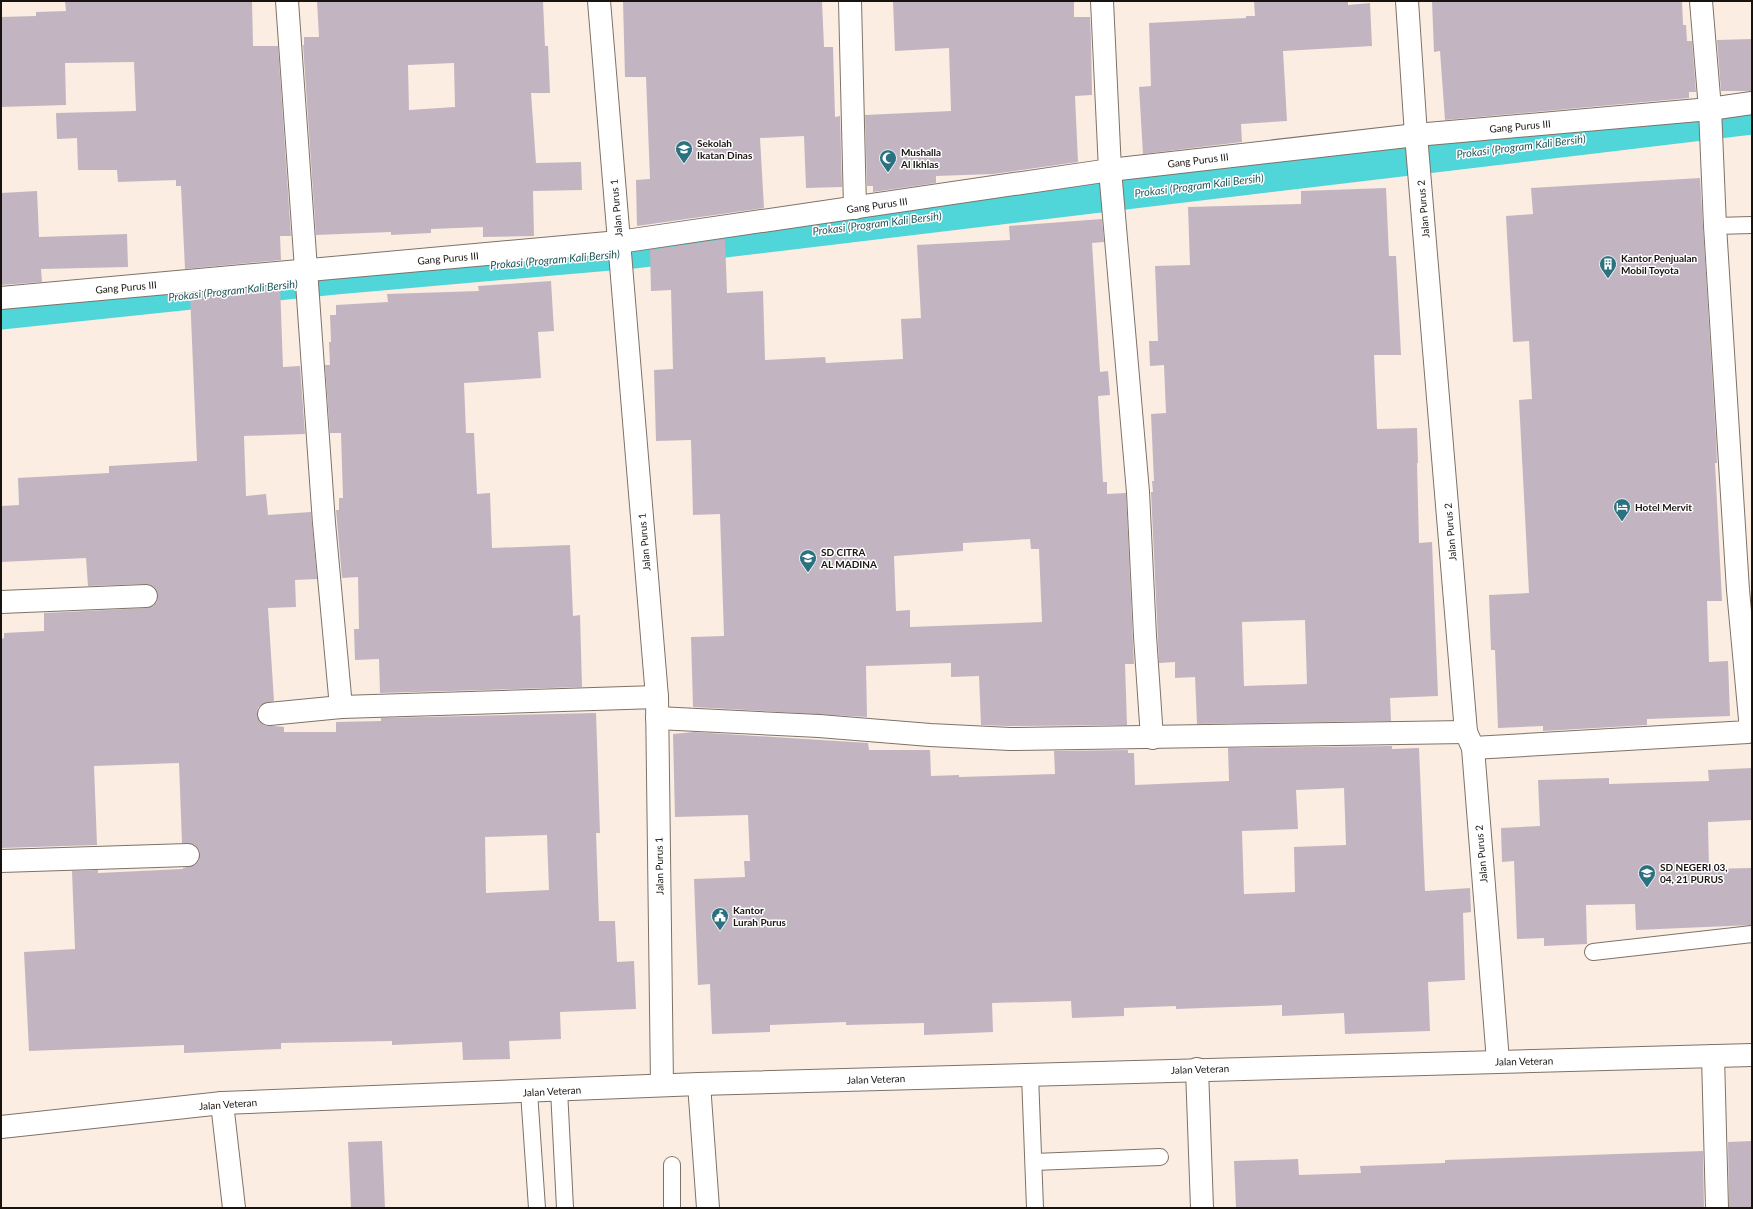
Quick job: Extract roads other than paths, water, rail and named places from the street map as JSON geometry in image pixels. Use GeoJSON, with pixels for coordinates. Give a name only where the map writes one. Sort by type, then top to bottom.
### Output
{"type":"FeatureCollection","features":[{"type":"Feature","properties":{"kind":"street"},"geometry":{"type":"LineString","coordinates":[[287,1],[324,523],[342,707]]}},
{"type":"Feature","properties":{"kind":"street","name":"Jalan Purus 1"},"geometry":{"type":"LineString","coordinates":[[599,1],[657,697],[662,1085]]}},
{"type":"Feature","properties":{"kind":"street"},"geometry":{"type":"LineString","coordinates":[[850,1],[855,208]]}},
{"type":"Feature","properties":{"kind":"street"},"geometry":{"type":"LineString","coordinates":[[1102,1],[1111,177],[1138,492],[1152,738]]}},
{"type":"Feature","properties":{"kind":"street","name":"Jalan Purus 2"},"geometry":{"type":"LineString","coordinates":[[1407,1],[1417,139],[1498,1061]]}},
{"type":"Feature","properties":{"kind":"street"},"geometry":{"type":"LineString","coordinates":[[657,718],[820,726],[930,735],[1002,738],[1470,740],[1740,732],[1751,730],[1738,590],[1715,226],[1710,115],[1701,1]]}},
{"type":"Feature","properties":{"kind":"street","name":"Gang Purus III"},"geometry":{"type":"LineString","coordinates":[[1,298],[619,245],[855,208],[1417,139],[1710,115],[1752,103]]}},
{"type":"Feature","properties":{"kind":"street"},"geometry":{"type":"LineString","coordinates":[[1,602],[146,596]]}},
{"type":"Feature","properties":{"kind":"street"},"geometry":{"type":"LineString","coordinates":[[269,714],[342,707],[657,697]]}},
{"type":"Feature","properties":{"kind":"street"},"geometry":{"type":"LineString","coordinates":[[1,861],[188,855]]}},
{"type":"Feature","properties":{"kind":"street","name":"Jalan Veteran"},"geometry":{"type":"LineString","coordinates":[[1,1127],[222,1103],[529,1092],[662,1085],[1197,1069],[1752,1055]]}},
{"type":"Feature","properties":{"kind":"street"},"geometry":{"type":"LineString","coordinates":[[1713,1056],[1717,1208]]}},
{"type":"Feature","properties":{"kind":"street"},"geometry":{"type":"LineString","coordinates":[[1197,1069],[1202,1208]]}},
{"type":"Feature","properties":{"kind":"street"},"geometry":{"type":"LineString","coordinates":[[699,1084],[708,1208]]}},
{"type":"Feature","properties":{"kind":"street"},"geometry":{"type":"LineString","coordinates":[[222,1103],[234,1208]]}},
{"type":"Feature","properties":{"kind":"lane"},"geometry":{"type":"LineString","coordinates":[[1715,226],[1752,225]]}},
{"type":"Feature","properties":{"kind":"lane"},"geometry":{"type":"LineString","coordinates":[[1593,952],[1752,934]]}},
{"type":"Feature","properties":{"kind":"lane"},"geometry":{"type":"LineString","coordinates":[[1030,1075],[1035,1208]]}},
{"type":"Feature","properties":{"kind":"lane"},"geometry":{"type":"LineString","coordinates":[[558,1090],[565,1208]]}},
{"type":"Feature","properties":{"kind":"lane"},"geometry":{"type":"LineString","coordinates":[[529,1092],[537,1208]]}},
{"type":"Feature","properties":{"kind":"lane"},"geometry":{"type":"LineString","coordinates":[[1034,1162],[1160,1157]]}},
{"type":"Feature","properties":{"kind":"lane"},"geometry":{"type":"LineString","coordinates":[[672,1165],[672,1208]]}},
{"type":"Feature","properties":{"kind":"waterway","name":"Prokasi (Program Kali Bersih)"},"geometry":{"type":"LineString","coordinates":[[1,314],[335,279],[633,253],[1752,119]]}},
{"type":"Feature","properties":{"kind":"place","name":"Sekolah Ikatan Dinas"},"geometry":{"type":"Point","coordinates":[684,164]}},
{"type":"Feature","properties":{"kind":"place","name":"Mushalla Al Ikhlas"},"geometry":{"type":"Point","coordinates":[888,173]}},
{"type":"Feature","properties":{"kind":"place","name":"Kantor Penjualan Mobil Toyota"},"geometry":{"type":"Point","coordinates":[1608,279]}},
{"type":"Feature","properties":{"kind":"place","name":"Hotel Mervit"},"geometry":{"type":"Point","coordinates":[1622,522]}},
{"type":"Feature","properties":{"kind":"place","name":"SD CITRA AL MADINA"},"geometry":{"type":"Point","coordinates":[808,573]}},
{"type":"Feature","properties":{"kind":"place","name":"SD NEGERI 03, 04, 21 PURUS"},"geometry":{"type":"Point","coordinates":[1647,888]}},
{"type":"Feature","properties":{"kind":"place","name":"Kantor Lurah Purus"},"geometry":{"type":"Point","coordinates":[720,931]}}]}
